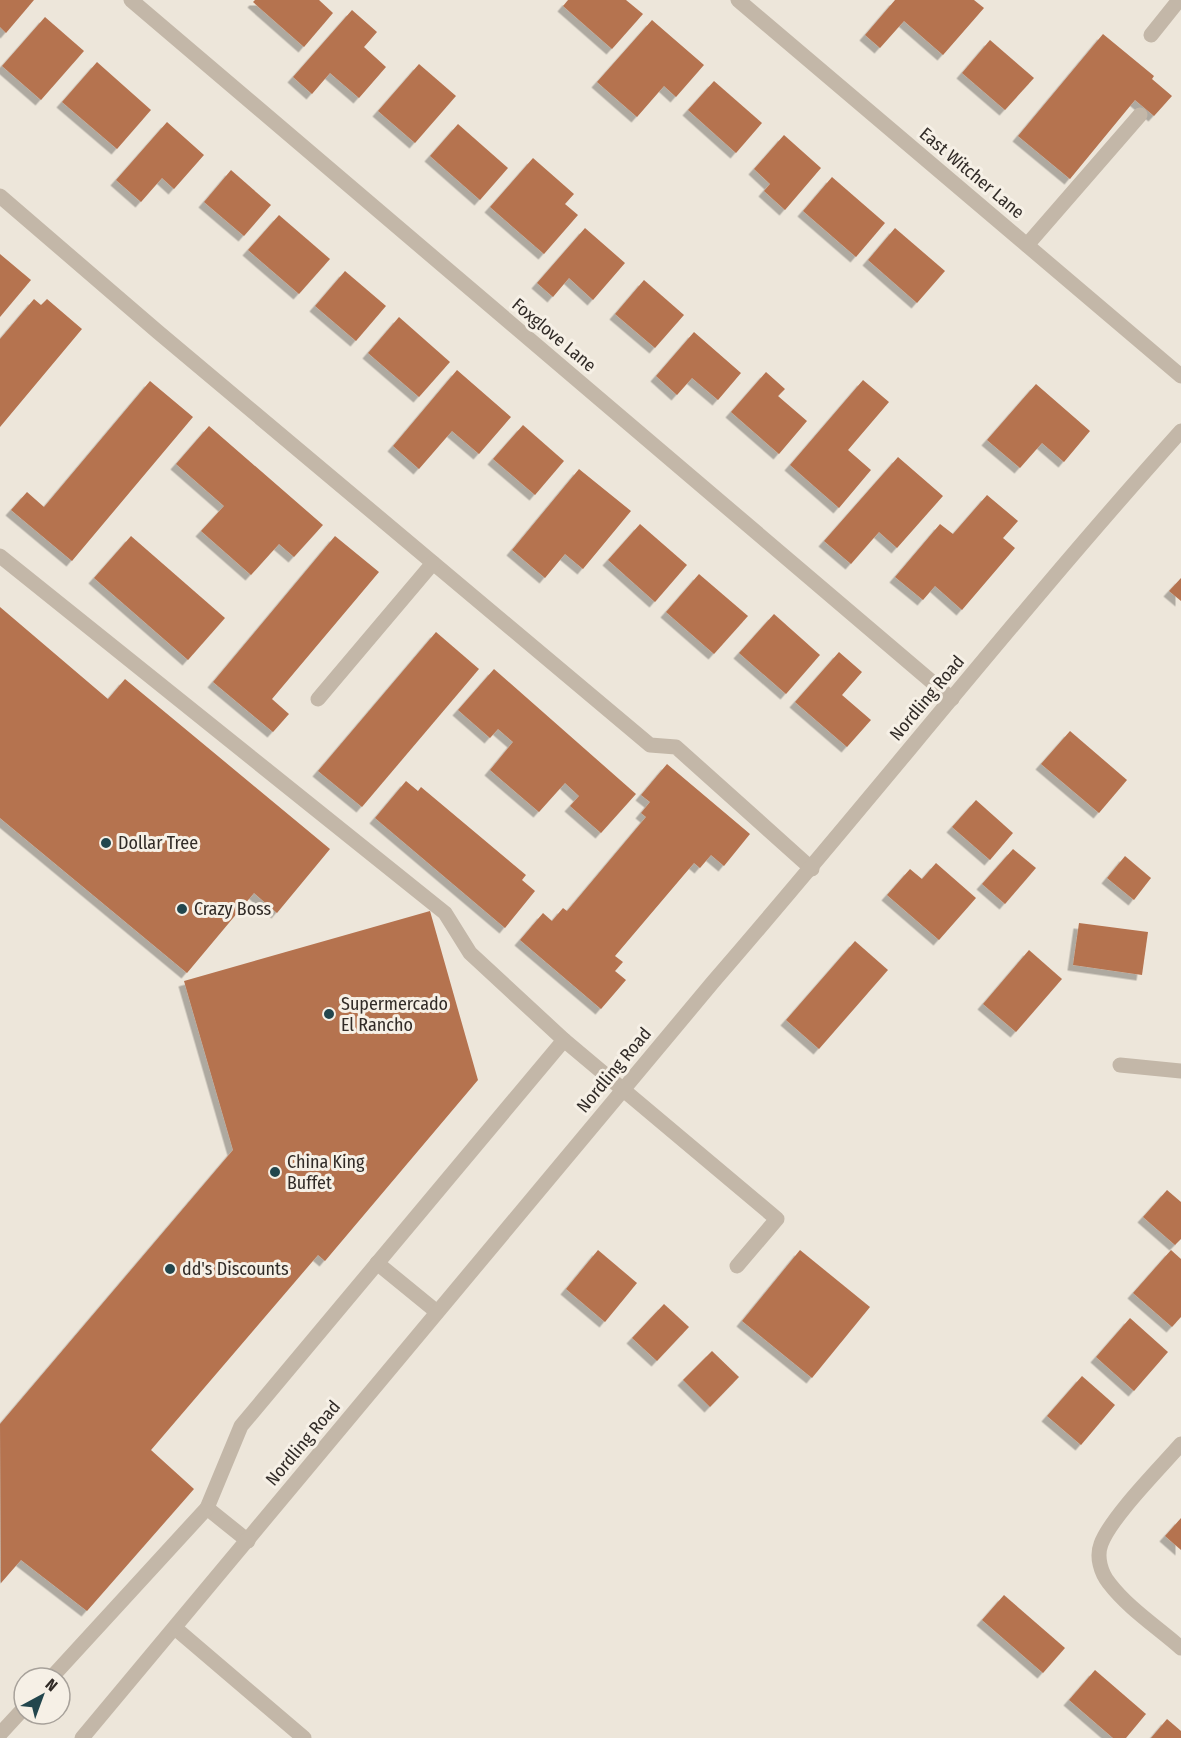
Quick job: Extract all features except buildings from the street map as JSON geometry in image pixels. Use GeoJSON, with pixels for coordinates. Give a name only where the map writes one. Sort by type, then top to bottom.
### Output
{"type":"FeatureCollection","features":[{"type":"Feature","properties":{"kind":"street","name":"Foxglove Lane"},"geometry":{"type":"LineString","coordinates":[[131,0],[951,699]]}},
{"type":"Feature","properties":{"kind":"street","name":"East Witcher Lane"},"geometry":{"type":"LineString","coordinates":[[738,0],[1181,376]]}},
{"type":"Feature","properties":{"kind":"street"},"geometry":{"type":"LineString","coordinates":[[1151,35],[1179,0]]}},
{"type":"Feature","properties":{"kind":"street"},"geometry":{"type":"LineString","coordinates":[[1026,245],[1140,115]]}},
{"type":"Feature","properties":{"kind":"street"},"geometry":{"type":"LineString","coordinates":[[0,196],[158,332],[650,745],[676,747],[812,868]]}},
{"type":"Feature","properties":{"kind":"street","name":"Nordling Road"},"geometry":{"type":"LineString","coordinates":[[83,1738],[713,982],[812,868],[951,699],[1181,431]]}},
{"type":"Feature","properties":{"kind":"street"},"geometry":{"type":"LineString","coordinates":[[0,556],[445,913],[470,953],[564,1040],[777,1219],[737,1266]]}},
{"type":"Feature","properties":{"kind":"street"},"geometry":{"type":"LineString","coordinates":[[318,699],[433,563]]}},
{"type":"Feature","properties":{"kind":"street"},"geometry":{"type":"LineString","coordinates":[[62,1666],[207,1508],[241,1426],[564,1040]]}},
{"type":"Feature","properties":{"kind":"street"},"geometry":{"type":"LineString","coordinates":[[1120,1065],[1181,1071]]}},
{"type":"Feature","properties":{"kind":"street"},"geometry":{"type":"LineString","coordinates":[[377,1263],[438,1312]]}},
{"type":"Feature","properties":{"kind":"street"},"geometry":{"type":"LineString","coordinates":[[1181,1444],[1112,1525],[1100,1546],[1099,1565],[1108,1583],[1181,1648]]}},
{"type":"Feature","properties":{"kind":"street"},"geometry":{"type":"LineString","coordinates":[[207,1508],[248,1541]]}},
{"type":"Feature","properties":{"kind":"street"},"geometry":{"type":"LineString","coordinates":[[175,1628],[304,1738]]}},
{"type":"Feature","properties":{"kind":"street"},"geometry":{"type":"LineString","coordinates":[[0,1734],[12,1721]]}},
{"type":"Feature","properties":{"kind":"place","name":"Dollar Tree"},"geometry":{"type":"Point","coordinates":[106,843]}},
{"type":"Feature","properties":{"kind":"place","name":"Crazy Boss"},"geometry":{"type":"Point","coordinates":[182,909]}},
{"type":"Feature","properties":{"kind":"place","name":"Supermercado El Rancho"},"geometry":{"type":"Point","coordinates":[329,1014]}},
{"type":"Feature","properties":{"kind":"place","name":"China King Buffet"},"geometry":{"type":"Point","coordinates":[275,1172]}},
{"type":"Feature","properties":{"kind":"place","name":"dd's Discounts"},"geometry":{"type":"Point","coordinates":[170,1269]}}]}
